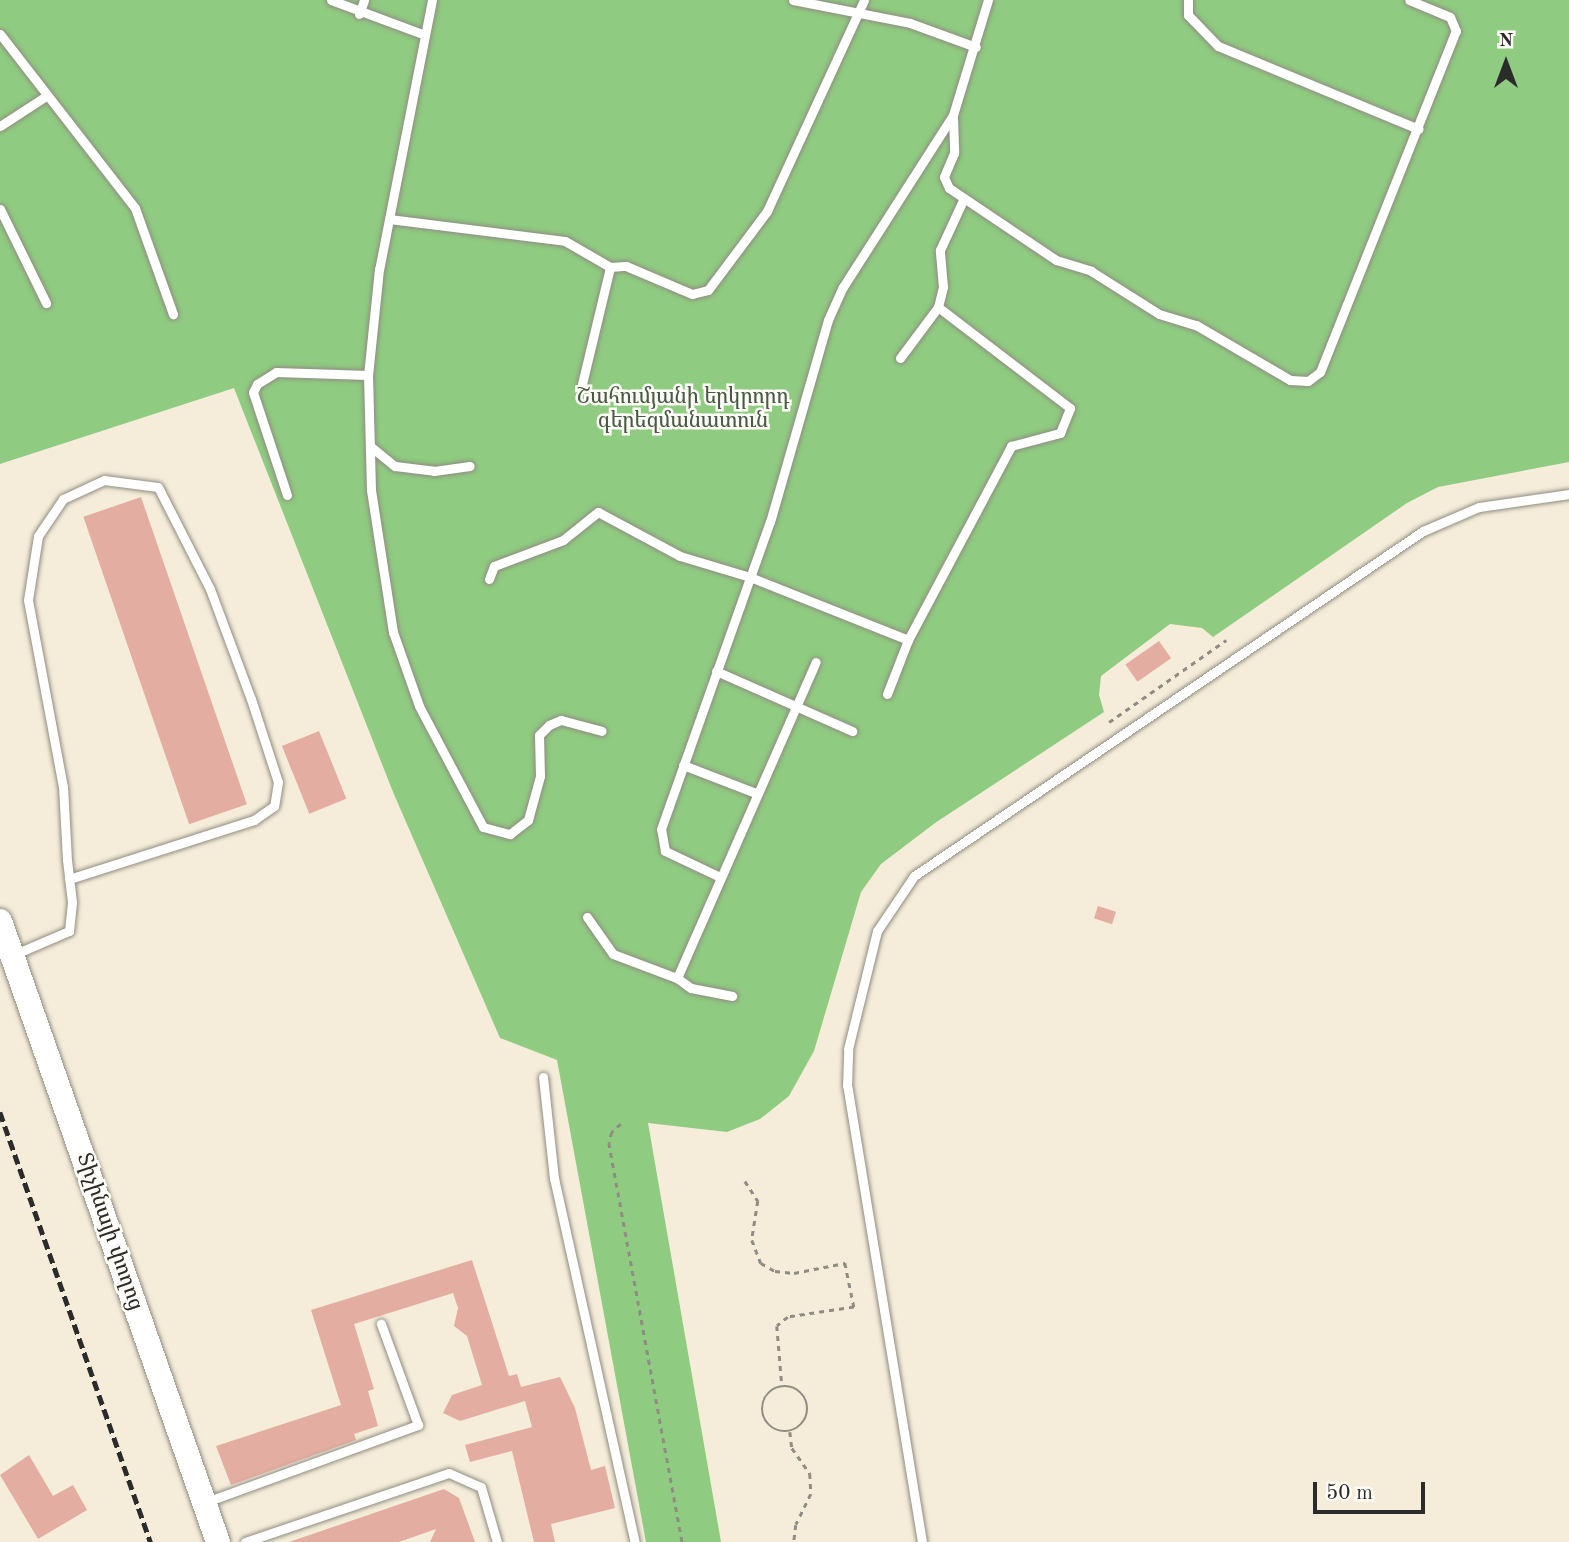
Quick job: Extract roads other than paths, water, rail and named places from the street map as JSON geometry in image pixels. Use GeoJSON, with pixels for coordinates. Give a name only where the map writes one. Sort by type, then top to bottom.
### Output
{"type":"FeatureCollection","features":[{"type":"Feature","properties":{"kind":"street","name":"Տիչինայի փողոց"},"geometry":{"type":"LineString","coordinates":[[0,921],[218,1542]]}},
{"type":"Feature","properties":{"kind":"lane"},"geometry":{"type":"LineString","coordinates":[[331,0],[359,14],[425,35]]}},
{"type":"Feature","properties":{"kind":"lane"},"geometry":{"type":"LineString","coordinates":[[359,14],[364,0]]}},
{"type":"Feature","properties":{"kind":"lane"},"geometry":{"type":"LineString","coordinates":[[432,0],[389,219],[368,375],[370,446],[381,568],[393,632],[419,706],[483,827],[510,834],[528,820],[540,776],[540,735],[549,725],[561,720],[602,730]]}},
{"type":"Feature","properties":{"kind":"lane"},"geometry":{"type":"LineString","coordinates":[[793,0],[910,23],[976,47]]}},
{"type":"Feature","properties":{"kind":"lane"},"geometry":{"type":"LineString","coordinates":[[389,219],[565,241],[610,267],[626,266],[692,294],[708,290],[767,211],[864,0]]}},
{"type":"Feature","properties":{"kind":"lane"},"geometry":{"type":"LineString","coordinates":[[720,877],[665,851],[660,841],[683,765],[750,577],[828,320],[843,287],[953,115],[976,47],[988,0]]}},
{"type":"Feature","properties":{"kind":"lane"},"geometry":{"type":"LineString","coordinates":[[1188,0],[1188,15],[1218,46],[1418,129]]}},
{"type":"Feature","properties":{"kind":"lane"},"geometry":{"type":"LineString","coordinates":[[953,115],[954,153],[944,177],[948,188],[1056,260],[1091,271],[1159,314],[1196,325],[1290,380],[1308,381],[1320,372],[1456,31],[1450,17],[1409,0]]}},
{"type":"Feature","properties":{"kind":"lane"},"geometry":{"type":"LineString","coordinates":[[0,34],[135,208],[173,314]]}},
{"type":"Feature","properties":{"kind":"lane"},"geometry":{"type":"LineString","coordinates":[[0,126],[46,96]]}},
{"type":"Feature","properties":{"kind":"lane"},"geometry":{"type":"LineString","coordinates":[[900,358],[938,307],[943,287],[940,250],[964,198]]}},
{"type":"Feature","properties":{"kind":"lane"},"geometry":{"type":"LineString","coordinates":[[0,209],[46,303]]}},
{"type":"Feature","properties":{"kind":"lane"},"geometry":{"type":"LineString","coordinates":[[582,384],[610,267]]}},
{"type":"Feature","properties":{"kind":"lane"},"geometry":{"type":"LineString","coordinates":[[887,694],[908,640],[1011,446],[1060,433],[1070,408],[938,307]]}},
{"type":"Feature","properties":{"kind":"lane"},"geometry":{"type":"LineString","coordinates":[[287,495],[253,392],[257,384],[275,372],[368,375]]}},
{"type":"Feature","properties":{"kind":"lane"},"geometry":{"type":"LineString","coordinates":[[370,446],[395,466],[434,471],[470,466]]}},
{"type":"Feature","properties":{"kind":"lane"},"geometry":{"type":"LineString","coordinates":[[12,956],[69,931],[69,879],[63,787],[28,600],[38,536],[63,499],[104,480],[158,487],[210,589],[251,699],[278,782],[274,806],[254,820],[69,879]]}},
{"type":"Feature","properties":{"kind":"lane"},"geometry":{"type":"LineString","coordinates":[[922,1542],[847,1086],[848,1049],[877,931],[914,876],[1423,531],[1479,507],[1569,494]]}},
{"type":"Feature","properties":{"kind":"lane"},"geometry":{"type":"LineString","coordinates":[[489,579],[494,566],[563,540],[598,512],[680,555],[750,577],[908,640]]}},
{"type":"Feature","properties":{"kind":"lane"},"geometry":{"type":"LineString","coordinates":[[677,978],[703,925],[720,877],[816,662]]}},
{"type":"Feature","properties":{"kind":"lane"},"geometry":{"type":"LineString","coordinates":[[716,671],[852,731]]}},
{"type":"Feature","properties":{"kind":"lane"},"geometry":{"type":"LineString","coordinates":[[683,765],[758,794]]}},
{"type":"Feature","properties":{"kind":"lane"},"geometry":{"type":"LineString","coordinates":[[587,918],[613,954],[677,978],[691,988],[732,996]]}},
{"type":"Feature","properties":{"kind":"lane"},"geometry":{"type":"LineString","coordinates":[[543,1077],[554,1178],[635,1542]]}},
{"type":"Feature","properties":{"kind":"lane"},"geometry":{"type":"LineString","coordinates":[[204,1503],[418,1425],[381,1324]]}},
{"type":"Feature","properties":{"kind":"lane"},"geometry":{"type":"LineString","coordinates":[[245,1542],[449,1473],[481,1488],[497,1542]]}},
{"type":"Feature","properties":{"kind":"railway"},"geometry":{"type":"LineString","coordinates":[[0,1112],[151,1542]]}},
{"type":"Feature","properties":{"kind":"park label","name":"Շահումյանի երկրորդ գերեզմանատուն"},"geometry":{"type":"Point","coordinates":[683,410]}}]}
